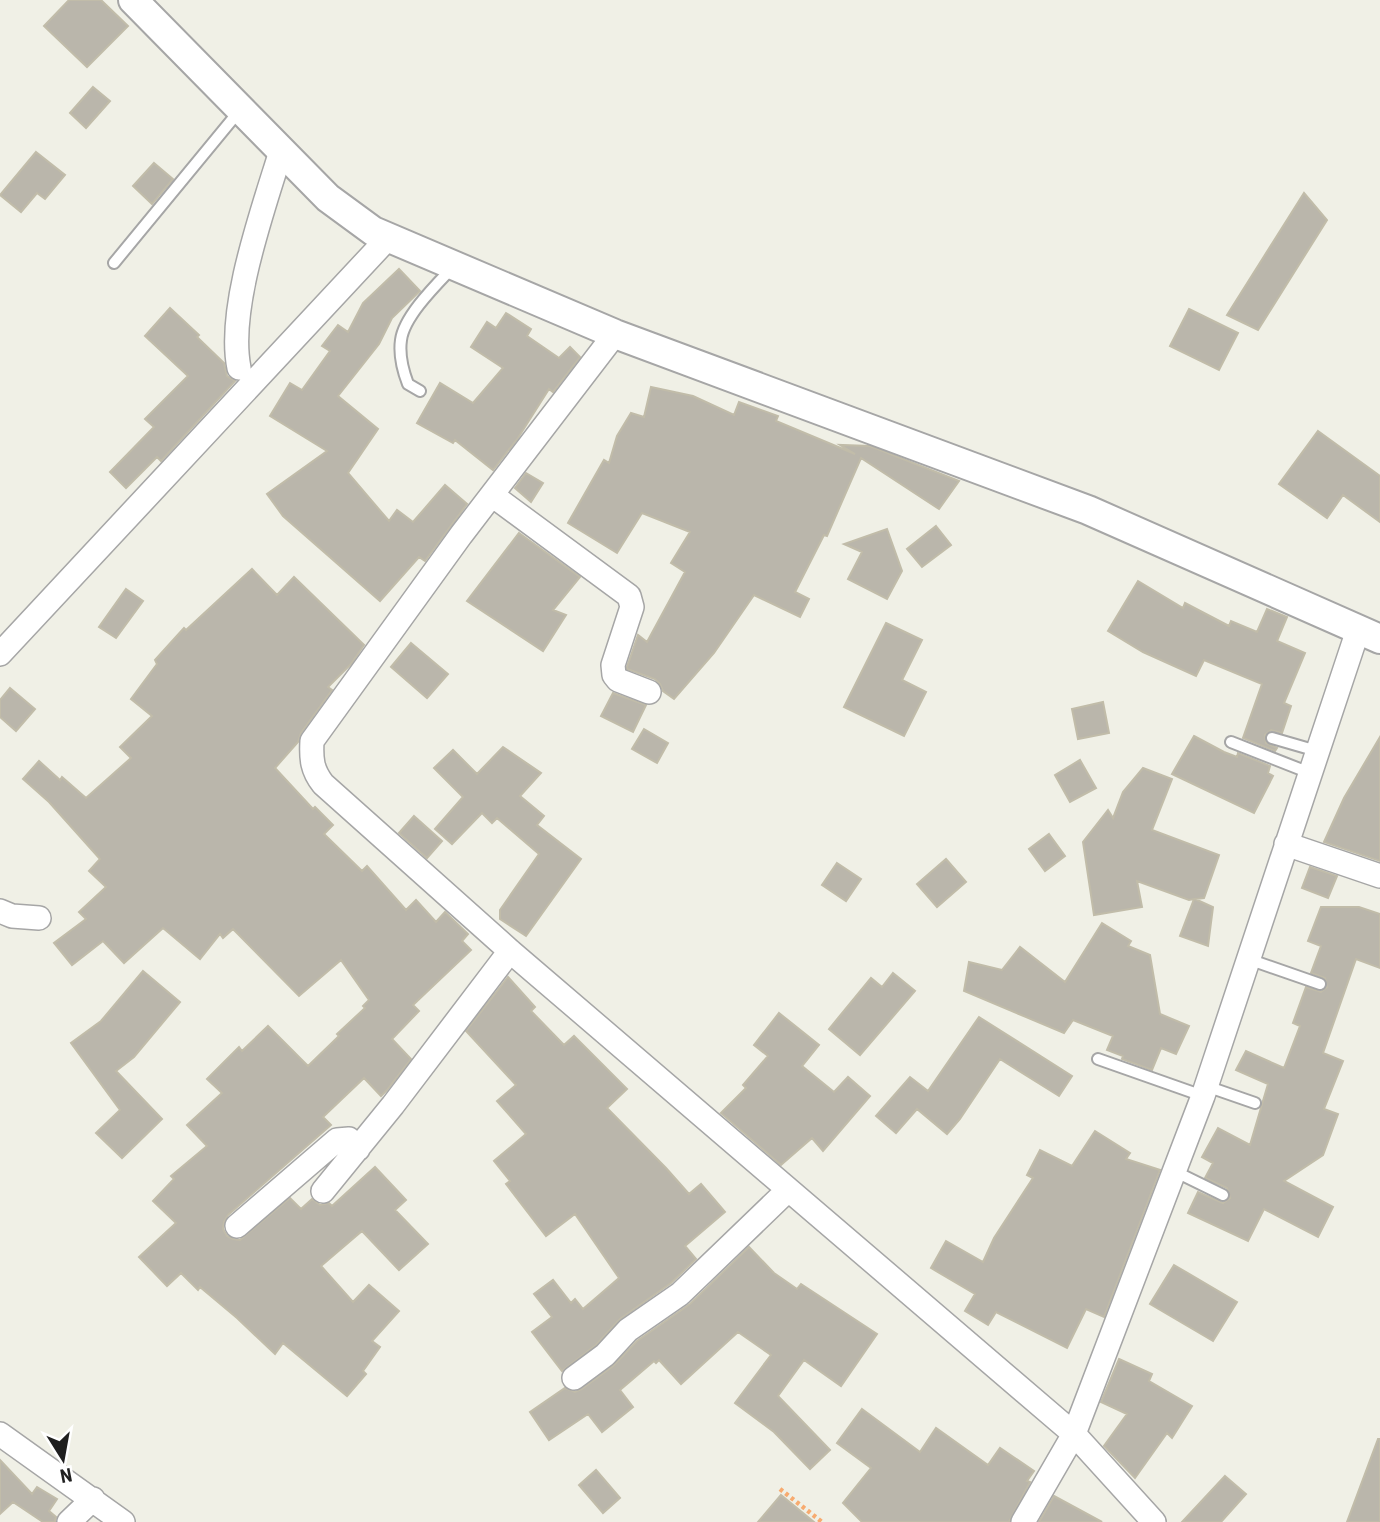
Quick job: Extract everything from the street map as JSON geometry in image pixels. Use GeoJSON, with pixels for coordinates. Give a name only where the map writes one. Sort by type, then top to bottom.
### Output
{"type":"FeatureCollection","features":[{"type":"Feature","properties":{"kind":"street"},"geometry":{"type":"LineString","coordinates":[[133,0],[328,198],[373,231],[615,334],[1088,510],[1369,634],[1314,762],[1204,1091],[1074,1434],[1023,1522]]}},
{"type":"Feature","properties":{"kind":"street"},"geometry":{"type":"LineString","coordinates":[[239,368],[238,312],[259,222],[281,151]]}},
{"type":"Feature","properties":{"kind":"street"},"geometry":{"type":"LineString","coordinates":[[0,654],[388,238]]}},
{"type":"Feature","properties":{"kind":"street"},"geometry":{"type":"LineString","coordinates":[[615,334],[492,495],[312,741],[312,764],[323,784],[510,951],[1074,1434],[1154,1522]]}},
{"type":"Feature","properties":{"kind":"street"},"geometry":{"type":"LineString","coordinates":[[492,495],[629,596],[632,607],[613,665],[614,675],[618,680],[649,692]]}},
{"type":"Feature","properties":{"kind":"street"},"geometry":{"type":"LineString","coordinates":[[1286,844],[1380,876]]}},
{"type":"Feature","properties":{"kind":"street"},"geometry":{"type":"LineString","coordinates":[[0,911],[12,916],[39,918]]}},
{"type":"Feature","properties":{"kind":"street"},"geometry":{"type":"LineString","coordinates":[[323,1192],[510,951]]}},
{"type":"Feature","properties":{"kind":"street"},"geometry":{"type":"LineString","coordinates":[[237,1226],[337,1140],[349,1139],[358,1149]]}},
{"type":"Feature","properties":{"kind":"street"},"geometry":{"type":"LineString","coordinates":[[574,1378],[605,1355],[628,1330],[680,1294],[788,1189]]}},
{"type":"Feature","properties":{"kind":"street"},"geometry":{"type":"LineString","coordinates":[[1,1436],[123,1522]]}},
{"type":"Feature","properties":{"kind":"street"},"geometry":{"type":"LineString","coordinates":[[69,1522],[93,1499]]}},
{"type":"Feature","properties":{"kind":"lane"},"geometry":{"type":"LineString","coordinates":[[114,264],[240,110]]}},
{"type":"Feature","properties":{"kind":"lane"},"geometry":{"type":"LineString","coordinates":[[420,391],[408,384],[401,354],[401,338],[419,304],[455,265]]}},
{"type":"Feature","properties":{"kind":"lane"},"geometry":{"type":"LineString","coordinates":[[1272,738],[1314,762]]}},
{"type":"Feature","properties":{"kind":"lane"},"geometry":{"type":"LineString","coordinates":[[1230,742],[1314,762]]}},
{"type":"Feature","properties":{"kind":"lane"},"geometry":{"type":"LineString","coordinates":[[1248,959],[1320,984]]}},
{"type":"Feature","properties":{"kind":"lane"},"geometry":{"type":"LineString","coordinates":[[1098,1059],[1204,1091],[1255,1103]]}},
{"type":"Feature","properties":{"kind":"lane"},"geometry":{"type":"LineString","coordinates":[[1174,1171],[1223,1195]]}},
{"type":"Feature","properties":{"kind":"path"},"geometry":{"type":"LineString","coordinates":[[780,1489],[822,1522]]}},
{"type":"Feature","properties":{"kind":"building"},"geometry":{"type":"Polygon","coordinates":[[[69,0],[101,0],[128,26],[87,67],[44,26],[69,0]]]}},
{"type":"Feature","properties":{"kind":"building"},"geometry":{"type":"Polygon","coordinates":[[[93,87],[110,101],[86,128],[70,113],[93,87]]]}},
{"type":"Feature","properties":{"kind":"building"},"geometry":{"type":"Polygon","coordinates":[[[36,152],[65,175],[45,199],[37,193],[21,212],[0,195],[36,152]]]}},
{"type":"Feature","properties":{"kind":"building"},"geometry":{"type":"Polygon","coordinates":[[[154,163],[173,179],[152,204],[133,186],[154,163]]]}},
{"type":"Feature","properties":{"kind":"building"},"geometry":{"type":"Polygon","coordinates":[[[1304,193],[1327,220],[1258,330],[1227,315],[1304,193]]]}},
{"type":"Feature","properties":{"kind":"building"},"geometry":{"type":"Polygon","coordinates":[[[399,269],[420,291],[392,318],[379,344],[338,396],[378,429],[348,473],[389,521],[397,510],[413,522],[445,485],[467,504],[425,561],[419,557],[380,601],[283,516],[267,494],[327,451],[270,416],[290,383],[302,390],[330,351],[322,346],[338,325],[348,332],[363,303],[399,269]]]}},
{"type":"Feature","properties":{"kind":"building"},"geometry":{"type":"Polygon","coordinates":[[[170,308],[224,363],[227,376],[235,381],[161,461],[157,457],[126,488],[110,472],[154,427],[145,419],[188,376],[145,336],[170,308]]]}},
{"type":"Feature","properties":{"kind":"building"},"geometry":{"type":"Polygon","coordinates":[[[1189,309],[1238,333],[1219,370],[1170,346],[1189,309]]]}},
{"type":"Feature","properties":{"kind":"building"},"geometry":{"type":"Polygon","coordinates":[[[506,313],[531,329],[527,336],[559,358],[570,347],[580,357],[553,392],[549,389],[518,438],[493,470],[455,440],[453,443],[417,423],[440,383],[473,403],[503,368],[471,347],[487,322],[496,328],[506,313]]]}},
{"type":"Feature","properties":{"kind":"building"},"geometry":{"type":"Polygon","coordinates":[[[651,387],[693,396],[734,415],[739,402],[778,416],[776,421],[855,454],[840,445],[870,446],[959,481],[939,509],[861,458],[827,536],[824,535],[795,592],[809,599],[800,617],[754,595],[714,653],[674,699],[663,691],[655,679],[627,667],[638,635],[647,642],[685,572],[671,563],[690,532],[642,513],[617,553],[568,523],[604,460],[609,463],[617,436],[631,413],[644,417],[651,387]]]}},
{"type":"Feature","properties":{"kind":"building"},"geometry":{"type":"Polygon","coordinates":[[[1318,431],[1380,476],[1380,522],[1343,495],[1327,518],[1279,484],[1318,431]]]}},
{"type":"Feature","properties":{"kind":"building"},"geometry":{"type":"Polygon","coordinates":[[[526,473],[543,483],[531,502],[515,488],[526,473]]]}},
{"type":"Feature","properties":{"kind":"building"},"geometry":{"type":"Polygon","coordinates":[[[936,526],[951,545],[922,567],[907,549],[936,526]]]}},
{"type":"Feature","properties":{"kind":"building"},"geometry":{"type":"Polygon","coordinates":[[[887,529],[902,571],[887,599],[848,579],[862,552],[844,544],[887,529]]]}},
{"type":"Feature","properties":{"kind":"building"},"geometry":{"type":"Polygon","coordinates":[[[519,533],[580,577],[553,610],[566,615],[543,651],[467,601],[519,533]]]}},
{"type":"Feature","properties":{"kind":"building"},"geometry":{"type":"Polygon","coordinates":[[[252,569],[277,595],[294,577],[364,645],[351,664],[328,687],[332,690],[301,733],[298,742],[275,768],[313,809],[315,807],[333,825],[324,834],[362,871],[367,866],[406,910],[416,900],[436,922],[445,912],[468,934],[462,941],[471,950],[413,1005],[419,1011],[392,1039],[411,1059],[387,1090],[381,1096],[364,1078],[323,1117],[331,1125],[228,1215],[224,1222],[223,1229],[227,1236],[240,1240],[290,1198],[301,1209],[312,1199],[320,1205],[329,1203],[332,1206],[375,1167],[406,1200],[395,1210],[428,1244],[399,1270],[362,1231],[321,1266],[353,1302],[369,1285],[399,1311],[372,1341],[380,1347],[363,1371],[366,1374],[347,1396],[283,1343],[275,1354],[237,1318],[200,1287],[198,1290],[181,1273],[167,1286],[139,1257],[176,1223],[153,1201],[174,1179],[171,1176],[207,1146],[187,1125],[222,1093],[207,1079],[239,1047],[242,1051],[268,1026],[308,1066],[365,1008],[363,1006],[369,1000],[341,960],[299,996],[233,929],[223,938],[220,934],[200,959],[163,928],[124,963],[103,941],[72,965],[54,943],[86,919],[79,912],[106,887],[89,871],[100,859],[49,802],[23,779],[39,761],[86,798],[131,758],[120,747],[152,716],[131,699],[157,664],[155,660],[184,628],[186,630],[252,569]]]}},
{"type":"Feature","properties":{"kind":"building"},"geometry":{"type":"Polygon","coordinates":[[[1138,581],[1183,608],[1185,603],[1229,626],[1231,621],[1257,632],[1267,609],[1287,617],[1277,641],[1305,653],[1284,703],[1291,706],[1282,733],[1271,730],[1265,735],[1266,743],[1277,748],[1275,751],[1243,738],[1262,684],[1204,660],[1196,676],[1143,652],[1108,631],[1138,581]]]}},
{"type":"Feature","properties":{"kind":"building"},"geometry":{"type":"Polygon","coordinates":[[[126,589],[143,601],[116,638],[99,627],[126,589]]]}},
{"type":"Feature","properties":{"kind":"building"},"geometry":{"type":"Polygon","coordinates":[[[886,623],[922,640],[902,680],[926,692],[904,736],[844,707],[886,623]]]}},
{"type":"Feature","properties":{"kind":"building"},"geometry":{"type":"Polygon","coordinates":[[[411,643],[448,674],[427,698],[391,667],[411,643]]]}},
{"type":"Feature","properties":{"kind":"building"},"geometry":{"type":"Polygon","coordinates":[[[10,688],[35,709],[16,731],[0,717],[0,700],[10,688]]]}},
{"type":"Feature","properties":{"kind":"building"},"geometry":{"type":"Polygon","coordinates":[[[613,693],[646,705],[633,732],[601,716],[613,693]]]}},
{"type":"Feature","properties":{"kind":"building"},"geometry":{"type":"Polygon","coordinates":[[[1103,702],[1109,733],[1078,739],[1072,709],[1103,702]]]}},
{"type":"Feature","properties":{"kind":"building"},"geometry":{"type":"Polygon","coordinates":[[[644,729],[668,743],[657,763],[632,749],[644,729]]]}},
{"type":"Feature","properties":{"kind":"building"},"geometry":{"type":"Polygon","coordinates":[[[1194,736],[1224,752],[1237,757],[1238,753],[1270,766],[1268,773],[1273,776],[1254,813],[1172,774],[1194,736]]]}},
{"type":"Feature","properties":{"kind":"building"},"geometry":{"type":"Polygon","coordinates":[[[1380,737],[1380,861],[1324,842],[1344,798],[1380,737]]]}},
{"type":"Feature","properties":{"kind":"building"},"geometry":{"type":"Polygon","coordinates":[[[503,747],[541,773],[520,796],[544,816],[537,825],[581,859],[526,936],[500,919],[500,910],[539,854],[497,818],[492,823],[482,813],[452,844],[435,829],[463,797],[434,768],[453,750],[477,774],[503,747]]]}},
{"type":"Feature","properties":{"kind":"building"},"geometry":{"type":"Polygon","coordinates":[[[1080,760],[1096,788],[1070,802],[1055,775],[1080,760]]]}},
{"type":"Feature","properties":{"kind":"building"},"geometry":{"type":"Polygon","coordinates":[[[1143,768],[1172,779],[1152,830],[1219,855],[1204,898],[1195,899],[1213,907],[1208,946],[1180,936],[1194,899],[1189,900],[1137,881],[1142,907],[1094,915],[1083,842],[1108,810],[1113,818],[1123,792],[1143,768]]]}},
{"type":"Feature","properties":{"kind":"building"},"geometry":{"type":"Polygon","coordinates":[[[414,816],[442,841],[427,858],[399,833],[414,816]]]}},
{"type":"Feature","properties":{"kind":"building"},"geometry":{"type":"Polygon","coordinates":[[[1049,834],[1065,856],[1045,871],[1029,849],[1049,834]]]}},
{"type":"Feature","properties":{"kind":"building"},"geometry":{"type":"Polygon","coordinates":[[[946,859],[966,882],[937,907],[917,884],[946,859]]]}},
{"type":"Feature","properties":{"kind":"building"},"geometry":{"type":"Polygon","coordinates":[[[837,863],[861,879],[846,901],[822,885],[837,863]]]}},
{"type":"Feature","properties":{"kind":"building"},"geometry":{"type":"Polygon","coordinates":[[[1310,867],[1337,876],[1328,898],[1302,888],[1310,867]]]}},
{"type":"Feature","properties":{"kind":"building"},"geometry":{"type":"Polygon","coordinates":[[[1321,907],[1359,907],[1380,914],[1380,968],[1356,959],[1323,1053],[1343,1061],[1324,1109],[1338,1114],[1323,1155],[1284,1181],[1333,1207],[1318,1237],[1264,1209],[1248,1241],[1188,1213],[1198,1192],[1223,1203],[1230,1198],[1227,1188],[1205,1178],[1213,1163],[1202,1157],[1218,1128],[1250,1145],[1268,1084],[1236,1070],[1246,1051],[1284,1068],[1300,1026],[1293,1023],[1306,987],[1321,992],[1327,987],[1325,978],[1311,973],[1321,946],[1308,941],[1321,907]]]}},
{"type":"Feature","properties":{"kind":"building"},"geometry":{"type":"Polygon","coordinates":[[[1102,923],[1131,941],[1128,946],[1150,955],[1160,1014],[1189,1026],[1176,1054],[1161,1048],[1152,1070],[1122,1059],[1123,1056],[1107,1050],[1113,1036],[1073,1020],[1064,1033],[964,991],[969,962],[1002,970],[1020,947],[1065,982],[1102,923]]]}},
{"type":"Feature","properties":{"kind":"building"},"geometry":{"type":"Polygon","coordinates":[[[143,971],[180,1002],[134,1057],[116,1071],[162,1119],[122,1158],[96,1133],[120,1110],[71,1043],[101,1021],[143,971]]]}},
{"type":"Feature","properties":{"kind":"building"},"geometry":{"type":"Polygon","coordinates":[[[893,973],[915,991],[860,1055],[829,1029],[871,978],[882,987],[893,973]]]}},
{"type":"Feature","properties":{"kind":"building"},"geometry":{"type":"Polygon","coordinates":[[[508,977],[535,1007],[531,1011],[564,1045],[574,1036],[627,1089],[607,1108],[689,1194],[701,1184],[725,1212],[685,1246],[696,1259],[671,1283],[620,1319],[596,1345],[562,1371],[532,1332],[552,1317],[534,1294],[553,1280],[571,1303],[575,1299],[583,1309],[619,1278],[575,1214],[546,1236],[506,1184],[510,1181],[494,1161],[526,1134],[497,1101],[516,1085],[466,1031],[508,977]]]}},
{"type":"Feature","properties":{"kind":"building"},"geometry":{"type":"Polygon","coordinates":[[[779,1013],[819,1045],[802,1066],[834,1092],[848,1077],[870,1096],[823,1151],[812,1138],[781,1165],[721,1113],[746,1088],[743,1085],[768,1056],[754,1045],[779,1013]]]}},
{"type":"Feature","properties":{"kind":"building"},"geometry":{"type":"Polygon","coordinates":[[[979,1017],[1072,1076],[1059,1096],[1000,1059],[947,1134],[917,1109],[896,1133],[876,1116],[910,1077],[928,1091],[979,1017]]]}},
{"type":"Feature","properties":{"kind":"building"},"geometry":{"type":"Polygon","coordinates":[[[1095,1131],[1130,1153],[1126,1159],[1160,1170],[1104,1317],[1086,1309],[1067,1348],[996,1312],[988,1325],[965,1311],[975,1294],[931,1268],[946,1241],[983,1262],[994,1238],[1033,1178],[1027,1175],[1040,1150],[1072,1166],[1095,1131]]]}},
{"type":"Feature","properties":{"kind":"building"},"geometry":{"type":"Polygon","coordinates":[[[749,1247],[774,1273],[797,1289],[801,1284],[877,1334],[841,1386],[804,1360],[778,1396],[830,1450],[810,1469],[774,1432],[735,1403],[771,1355],[738,1332],[681,1384],[659,1360],[656,1363],[654,1361],[620,1390],[633,1407],[602,1432],[588,1414],[549,1440],[530,1412],[565,1388],[575,1392],[582,1389],[613,1366],[637,1341],[690,1304],[749,1247]]]}},
{"type":"Feature","properties":{"kind":"building"},"geometry":{"type":"Polygon","coordinates":[[[1174,1265],[1237,1302],[1213,1341],[1150,1304],[1174,1265]]]}},
{"type":"Feature","properties":{"kind":"building"},"geometry":{"type":"Polygon","coordinates":[[[1119,1359],[1152,1374],[1149,1381],[1192,1406],[1172,1438],[1167,1433],[1135,1478],[1104,1446],[1127,1414],[1101,1402],[1119,1359]]]}},
{"type":"Feature","properties":{"kind":"building"},"geometry":{"type":"Polygon","coordinates":[[[862,1409],[920,1452],[936,1428],[988,1465],[1000,1448],[1034,1471],[1009,1522],[862,1522],[843,1503],[871,1468],[837,1443],[862,1409]]]}},
{"type":"Feature","properties":{"kind":"building"},"geometry":{"type":"Polygon","coordinates":[[[1378,1439],[1380,1522],[1347,1522],[1378,1439]]]}},
{"type":"Feature","properties":{"kind":"building"},"geometry":{"type":"Polygon","coordinates":[[[0,1460],[32,1494],[37,1487],[57,1499],[49,1511],[56,1517],[55,1522],[43,1522],[13,1502],[0,1514],[0,1460]]]}},
{"type":"Feature","properties":{"kind":"building"},"geometry":{"type":"Polygon","coordinates":[[[596,1470],[620,1498],[603,1513],[579,1485],[596,1470]]]}},
{"type":"Feature","properties":{"kind":"building"},"geometry":{"type":"Polygon","coordinates":[[[1225,1476],[1246,1494],[1221,1522],[1182,1522],[1225,1476]]]}},
{"type":"Feature","properties":{"kind":"building"},"geometry":{"type":"Polygon","coordinates":[[[781,1495],[814,1522],[758,1522],[781,1495]]]}},
{"type":"Feature","properties":{"kind":"building"},"geometry":{"type":"Polygon","coordinates":[[[1054,1496],[1102,1522],[1039,1522],[1054,1496]]]}}]}
